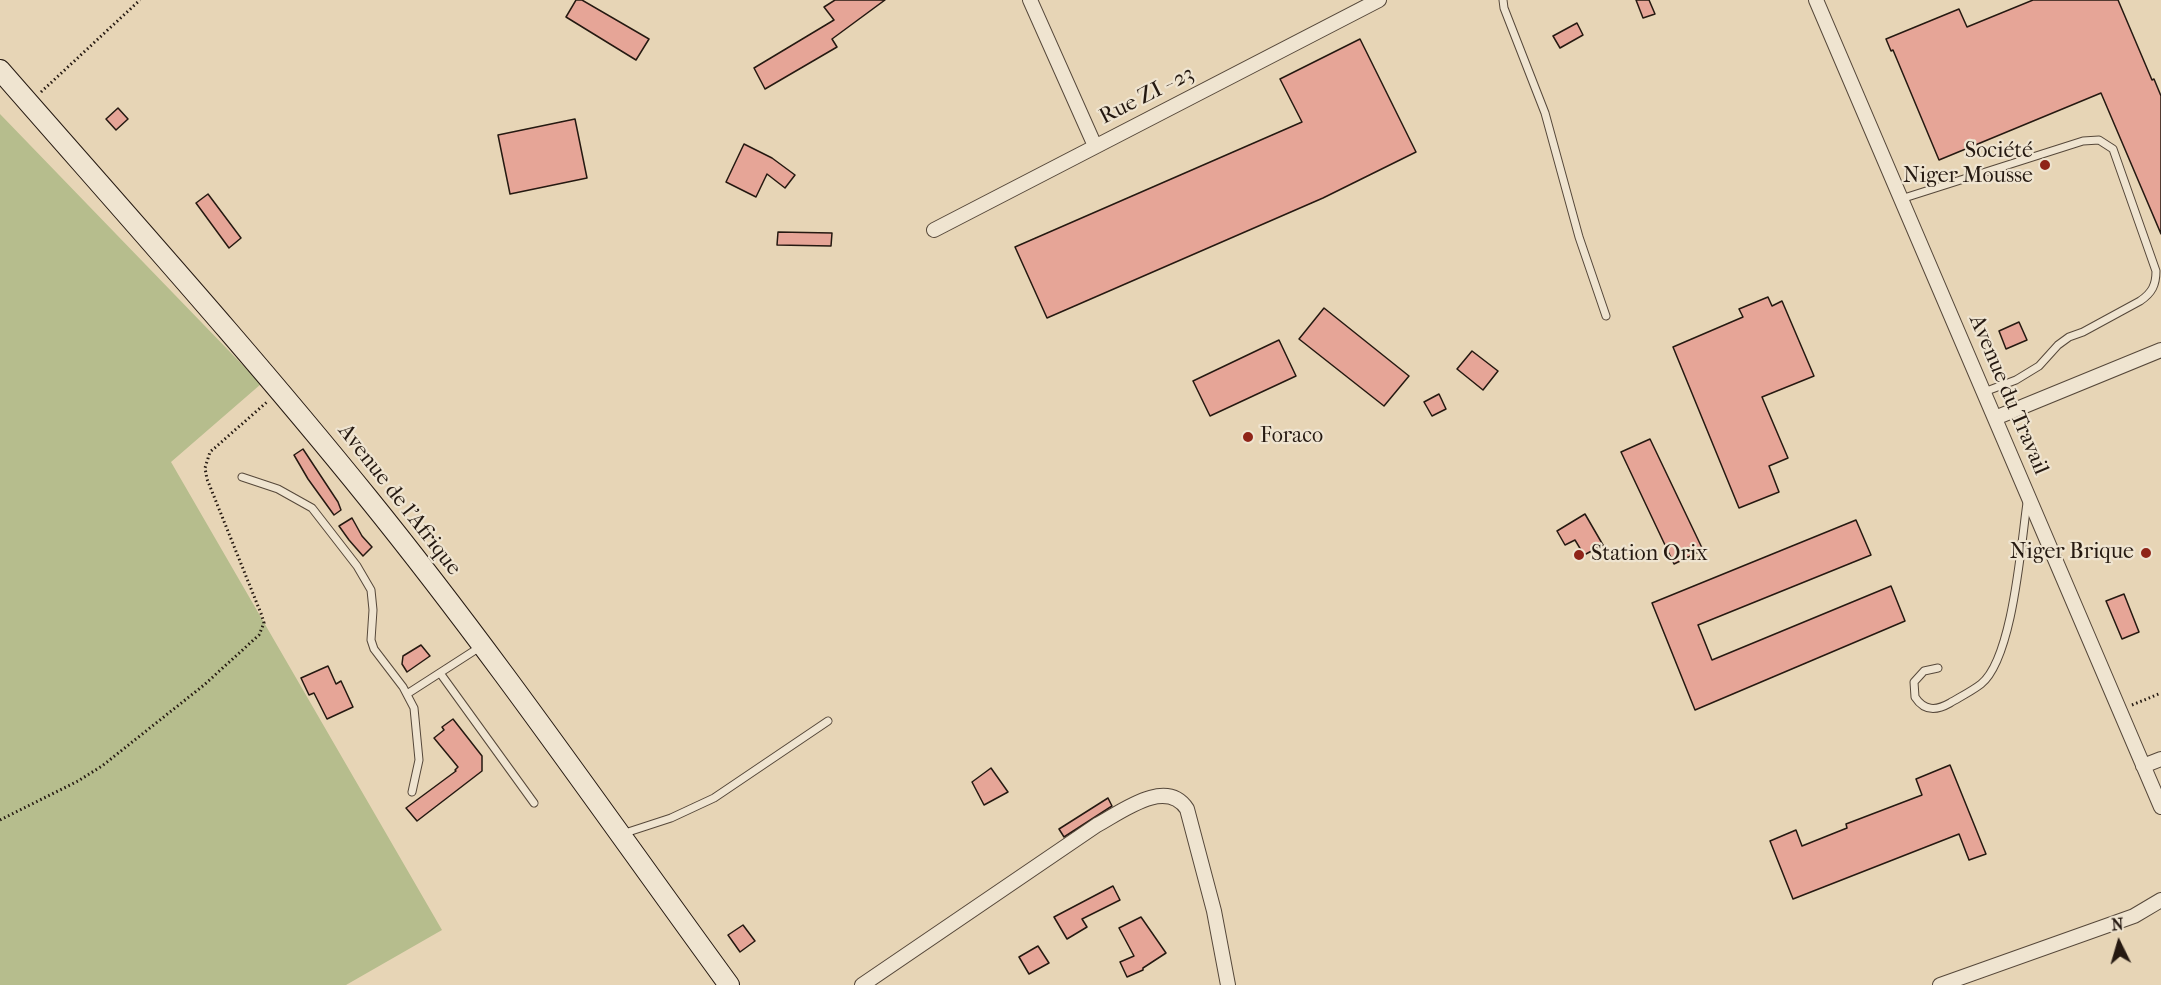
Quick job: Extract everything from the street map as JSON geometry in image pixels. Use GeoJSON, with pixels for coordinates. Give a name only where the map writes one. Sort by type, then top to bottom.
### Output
{"type":"FeatureCollection","features":[{"type":"Feature","properties":{"kind":"main road","name":"Avenue de l'Afrique"},"geometry":{"type":"LineString","coordinates":[[0,70],[279,390],[370,500],[482,646],[729,985]]}},
{"type":"Feature","properties":{"kind":"street"},"geometry":{"type":"LineString","coordinates":[[1030,0],[1095,146]]}},
{"type":"Feature","properties":{"kind":"street","name":"Rue ZI - 23"},"geometry":{"type":"LineString","coordinates":[[934,230],[1379,0]]}},
{"type":"Feature","properties":{"kind":"street","name":"Avenue du Travail"},"geometry":{"type":"LineString","coordinates":[[1816,0],[2161,807]]}},
{"type":"Feature","properties":{"kind":"street"},"geometry":{"type":"LineString","coordinates":[[1995,418],[2161,350]]}},
{"type":"Feature","properties":{"kind":"street"},"geometry":{"type":"LineString","coordinates":[[2143,766],[2161,759]]}},
{"type":"Feature","properties":{"kind":"street"},"geometry":{"type":"LineString","coordinates":[[862,985],[1096,825],[1138,803],[1158,796],[1171,795],[1181,799],[1187,809],[1214,911],[1228,985]]}},
{"type":"Feature","properties":{"kind":"street"},"geometry":{"type":"LineString","coordinates":[[1940,985],[2134,916],[2161,900]]}},
{"type":"Feature","properties":{"kind":"lane"},"geometry":{"type":"LineString","coordinates":[[1503,0],[1504,8],[1545,113],[1579,237],[1606,316]]}},
{"type":"Feature","properties":{"kind":"lane"},"geometry":{"type":"LineString","coordinates":[[1901,199],[2083,141],[2099,141],[2113,149],[2156,271],[2153,289],[2140,301],[2083,332],[2069,337],[2058,345],[2039,366],[2016,380],[1984,392]]}},
{"type":"Feature","properties":{"kind":"lane"},"geometry":{"type":"LineString","coordinates":[[242,477],[278,489],[312,508],[357,566],[371,590],[373,610],[371,640],[374,649],[407,694],[414,708],[419,760],[412,792]]}},
{"type":"Feature","properties":{"kind":"lane"},"geometry":{"type":"LineString","coordinates":[[1938,668],[1923,671],[1914,682],[1915,697],[1919,703],[1932,710],[1942,708],[1983,683],[1997,660],[2011,612],[2028,496]]}},
{"type":"Feature","properties":{"kind":"lane"},"geometry":{"type":"LineString","coordinates":[[407,694],[482,646]]}},
{"type":"Feature","properties":{"kind":"lane"},"geometry":{"type":"LineString","coordinates":[[440,673],[534,803]]}},
{"type":"Feature","properties":{"kind":"lane"},"geometry":{"type":"LineString","coordinates":[[619,835],[695,808],[714,798],[828,721]]}},
{"type":"Feature","properties":{"kind":"path"},"geometry":{"type":"LineString","coordinates":[[28,103],[140,0]]}},
{"type":"Feature","properties":{"kind":"path"},"geometry":{"type":"LineString","coordinates":[[0,819],[78,781],[102,766],[204,685],[259,635],[264,623],[262,616],[207,479],[205,468],[210,452],[279,390]]}},
{"type":"Feature","properties":{"kind":"path"},"geometry":{"type":"LineString","coordinates":[[2120,710],[2161,693]]}},
{"type":"Feature","properties":{"kind":"green space"},"geometry":{"type":"Polygon","coordinates":[[[0,114],[261,384],[171,462],[442,930],[346,985],[0,985],[0,114]]]}},
{"type":"Feature","properties":{"kind":"building"},"geometry":{"type":"Polygon","coordinates":[[[576,0],[582,0],[649,39],[636,60],[566,17],[576,0]]]}},
{"type":"Feature","properties":{"kind":"building"},"geometry":{"type":"Polygon","coordinates":[[[835,0],[885,0],[832,39],[837,47],[765,89],[754,68],[834,20],[824,7],[835,0]]]}},
{"type":"Feature","properties":{"kind":"building"},"geometry":{"type":"Polygon","coordinates":[[[1636,0],[1649,0],[1655,14],[1643,18],[1636,0]]]}},
{"type":"Feature","properties":{"kind":"building"},"geometry":{"type":"Polygon","coordinates":[[[2033,0],[2118,0],[2161,96],[2161,234],[2101,93],[1939,160],[1893,50],[1891,51],[1886,39],[1959,9],[1967,27],[2033,0]]]}},
{"type":"Feature","properties":{"kind":"building"},"geometry":{"type":"Polygon","coordinates":[[[1577,23],[1583,35],[1560,48],[1553,36],[1577,23]]]}},
{"type":"Feature","properties":{"kind":"building"},"geometry":{"type":"Polygon","coordinates":[[[1360,39],[1416,152],[1323,198],[1047,318],[1015,247],[1302,122],[1280,79],[1360,39]]]}},
{"type":"Feature","properties":{"kind":"building"},"geometry":{"type":"Polygon","coordinates":[[[118,108],[128,119],[116,130],[106,119],[118,108]]]}},
{"type":"Feature","properties":{"kind":"building"},"geometry":{"type":"Polygon","coordinates":[[[575,119],[587,178],[510,194],[498,135],[575,119]]]}},
{"type":"Feature","properties":{"kind":"building"},"geometry":{"type":"Polygon","coordinates":[[[744,144],[772,158],[795,175],[785,188],[767,174],[756,197],[726,182],[744,144]]]}},
{"type":"Feature","properties":{"kind":"building"},"geometry":{"type":"Polygon","coordinates":[[[208,194],[241,238],[229,248],[196,203],[208,194]]]}},
{"type":"Feature","properties":{"kind":"building"},"geometry":{"type":"Polygon","coordinates":[[[778,232],[832,233],[831,246],[777,245],[778,232]]]}},
{"type":"Feature","properties":{"kind":"building"},"geometry":{"type":"Polygon","coordinates":[[[1768,297],[1772,306],[1782,301],[1814,376],[1762,397],[1788,458],[1769,466],[1779,492],[1739,508],[1673,347],[1743,317],[1739,309],[1768,297]]]}},
{"type":"Feature","properties":{"kind":"building"},"geometry":{"type":"Polygon","coordinates":[[[1324,308],[1409,376],[1384,406],[1299,339],[1324,308]]]}},
{"type":"Feature","properties":{"kind":"building"},"geometry":{"type":"Polygon","coordinates":[[[2019,322],[2027,340],[2006,349],[1999,331],[2019,322]]]}},
{"type":"Feature","properties":{"kind":"building"},"geometry":{"type":"Polygon","coordinates":[[[1279,340],[1296,376],[1210,416],[1193,381],[1279,340]]]}},
{"type":"Feature","properties":{"kind":"building"},"geometry":{"type":"Polygon","coordinates":[[[1472,351],[1498,371],[1483,390],[1457,369],[1472,351]]]}},
{"type":"Feature","properties":{"kind":"building"},"geometry":{"type":"Polygon","coordinates":[[[1439,394],[1446,409],[1432,416],[1424,402],[1439,394]]]}},
{"type":"Feature","properties":{"kind":"building"},"geometry":{"type":"Polygon","coordinates":[[[1650,439],[1703,550],[1674,564],[1621,452],[1650,439]]]}},
{"type":"Feature","properties":{"kind":"building"},"geometry":{"type":"Polygon","coordinates":[[[303,449],[338,502],[341,510],[334,515],[294,455],[303,449]]]}},
{"type":"Feature","properties":{"kind":"building"},"geometry":{"type":"Polygon","coordinates":[[[1585,514],[1603,545],[1584,555],[1575,540],[1565,545],[1557,531],[1585,514]]]}},
{"type":"Feature","properties":{"kind":"building"},"geometry":{"type":"Polygon","coordinates":[[[352,518],[362,536],[372,547],[363,556],[339,526],[352,518]]]}},
{"type":"Feature","properties":{"kind":"building"},"geometry":{"type":"Polygon","coordinates":[[[1856,520],[1871,555],[1698,625],[1712,660],[1891,586],[1905,621],[1695,710],[1652,603],[1856,520]]]}},
{"type":"Feature","properties":{"kind":"building"},"geometry":{"type":"Polygon","coordinates":[[[2124,594],[2139,632],[2122,639],[2106,601],[2124,594]]]}},
{"type":"Feature","properties":{"kind":"building"},"geometry":{"type":"Polygon","coordinates":[[[421,645],[430,656],[407,672],[402,664],[403,656],[421,645]]]}},
{"type":"Feature","properties":{"kind":"building"},"geometry":{"type":"Polygon","coordinates":[[[328,666],[336,684],[341,681],[353,707],[327,719],[314,693],[309,695],[301,678],[328,666]]]}},
{"type":"Feature","properties":{"kind":"building"},"geometry":{"type":"Polygon","coordinates":[[[453,719],[482,756],[482,771],[417,821],[406,808],[456,771],[458,767],[434,738],[444,730],[442,727],[453,719]]]}},
{"type":"Feature","properties":{"kind":"building"},"geometry":{"type":"Polygon","coordinates":[[[1950,765],[1986,854],[1969,860],[1959,834],[1793,899],[1770,841],[1796,830],[1802,846],[1847,828],[1846,824],[1922,795],[1916,779],[1950,765]]]}},
{"type":"Feature","properties":{"kind":"building"},"geometry":{"type":"Polygon","coordinates":[[[991,768],[1008,792],[984,805],[972,782],[991,768]]]}},
{"type":"Feature","properties":{"kind":"building"},"geometry":{"type":"Polygon","coordinates":[[[1108,798],[1112,806],[1064,837],[1059,829],[1108,798]]]}},
{"type":"Feature","properties":{"kind":"building"},"geometry":{"type":"Polygon","coordinates":[[[1113,886],[1120,900],[1082,919],[1087,927],[1067,939],[1054,917],[1113,886]]]}},
{"type":"Feature","properties":{"kind":"building"},"geometry":{"type":"Polygon","coordinates":[[[1141,917],[1166,953],[1143,970],[1127,977],[1120,962],[1134,956],[1119,928],[1141,917]]]}},
{"type":"Feature","properties":{"kind":"building"},"geometry":{"type":"Polygon","coordinates":[[[743,925],[755,941],[740,952],[728,935],[743,925]]]}},
{"type":"Feature","properties":{"kind":"building"},"geometry":{"type":"Polygon","coordinates":[[[1038,946],[1049,963],[1029,974],[1019,957],[1038,946]]]}},
{"type":"Feature","properties":{"kind":"place","name":"Société Niger Mousse"},"geometry":{"type":"Point","coordinates":[2045,165]}},
{"type":"Feature","properties":{"kind":"place","name":"Foraco"},"geometry":{"type":"Point","coordinates":[1248,437]}},
{"type":"Feature","properties":{"kind":"place","name":"Niger Brique"},"geometry":{"type":"Point","coordinates":[2146,553]}},
{"type":"Feature","properties":{"kind":"place","name":"Station Orix"},"geometry":{"type":"Point","coordinates":[1579,555]}}]}
